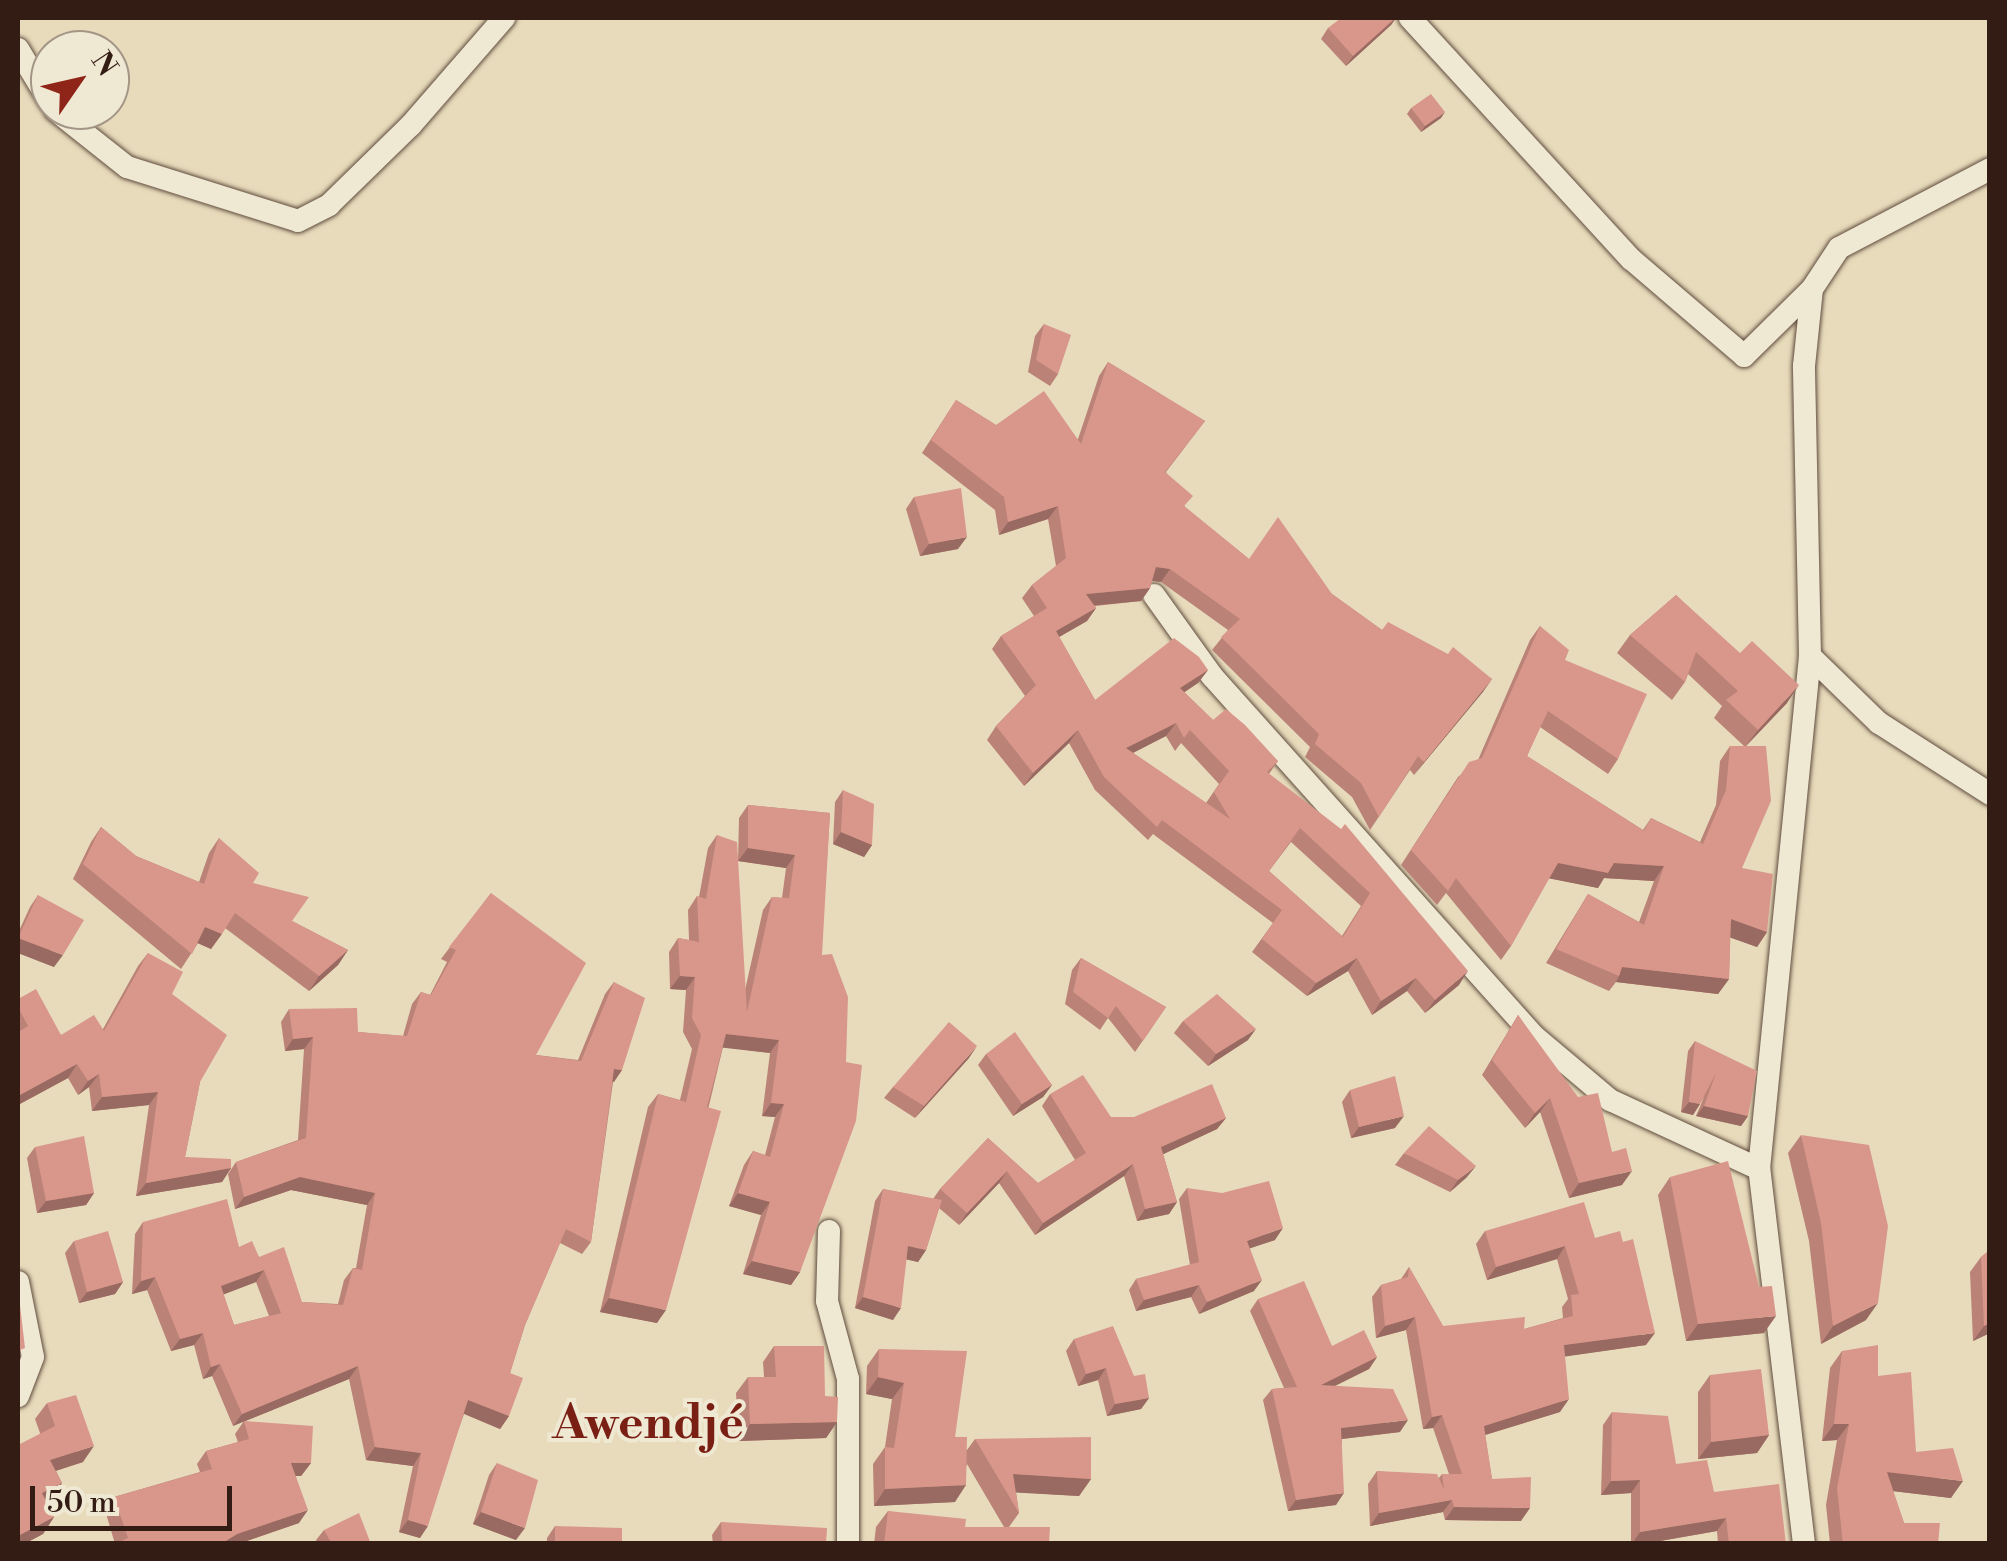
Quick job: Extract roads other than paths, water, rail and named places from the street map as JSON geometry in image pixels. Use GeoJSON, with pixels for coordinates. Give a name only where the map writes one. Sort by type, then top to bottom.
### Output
{"type":"FeatureCollection","features":[{"type":"Feature","properties":{"kind":"street"},"geometry":{"type":"LineString","coordinates":[[81,130],[127,167],[298,220],[329,205],[397,138],[504,18]]}},
{"type":"Feature","properties":{"kind":"street"},"geometry":{"type":"LineString","coordinates":[[1410,18],[1631,259],[1744,356],[1812,289],[1839,248],[1990,168]]}},
{"type":"Feature","properties":{"kind":"street"},"geometry":{"type":"LineString","coordinates":[[1804,1544],[1759,1169],[1810,656],[1812,289]]}},
{"type":"Feature","properties":{"kind":"street"},"geometry":{"type":"LineString","coordinates":[[1154,595],[1212,676],[1534,1037],[1610,1100],[1759,1169]]}},
{"type":"Feature","properties":{"kind":"street"},"geometry":{"type":"LineString","coordinates":[[1810,656],[1879,722],[1990,794]]}},
{"type":"Feature","properties":{"kind":"street"},"geometry":{"type":"LineString","coordinates":[[829,1230],[827,1301],[848,1379],[848,1544]]}},
{"type":"Feature","properties":{"kind":"street"},"geometry":{"type":"LineString","coordinates":[[18,1282],[33,1357],[18,1396]]}},
{"type":"Feature","properties":{"kind":"district","name":"Awendjé"},"geometry":{"type":"Point","coordinates":[648,1425]}}]}
